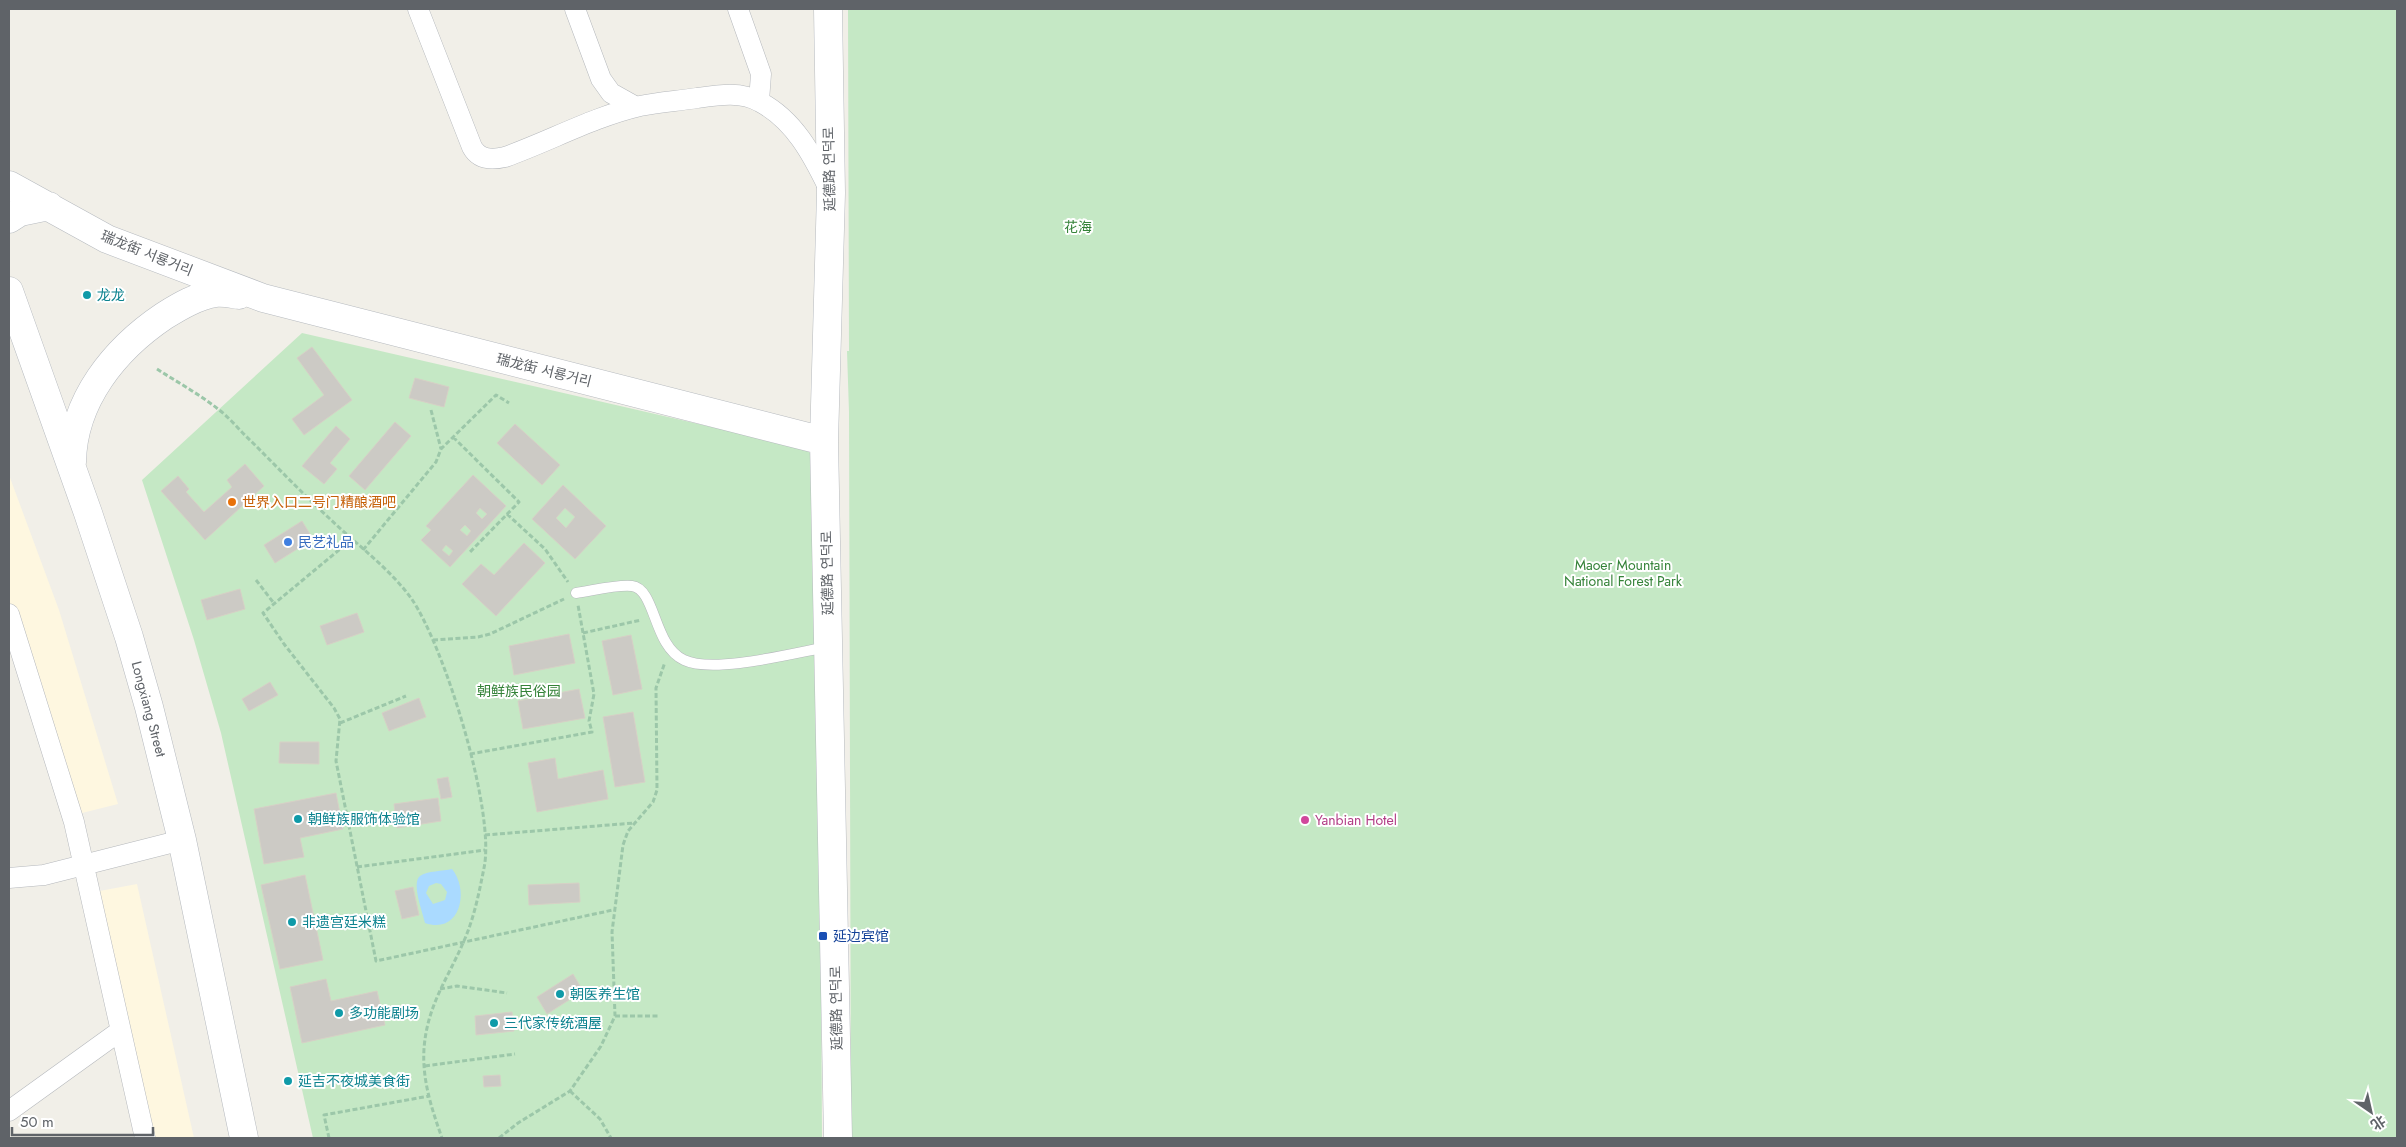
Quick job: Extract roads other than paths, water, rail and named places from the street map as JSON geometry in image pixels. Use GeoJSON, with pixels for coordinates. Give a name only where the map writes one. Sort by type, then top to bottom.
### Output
{"type":"FeatureCollection","features":[{"type":"Feature","properties":{"kind":"street"},"geometry":{"type":"LineString","coordinates":[[418,9],[472,148],[483,157],[493,159],[505,157],[605,116],[636,107],[721,94],[737,94],[759,100],[793,129],[812,154],[831,193]]}},
{"type":"Feature","properties":{"kind":"street"},"geometry":{"type":"LineString","coordinates":[[575,9],[601,79],[611,93],[636,107]]}},
{"type":"Feature","properties":{"kind":"street"},"geometry":{"type":"LineString","coordinates":[[738,9],[761,74],[759,100]]}},
{"type":"Feature","properties":{"kind":"street","name":"延德路 연덕로"},"geometry":{"type":"LineString","coordinates":[[828,9],[831,193],[824,441],[838,1138]]}},
{"type":"Feature","properties":{"kind":"street","name":"瑞龙街 서룡거리"},"geometry":{"type":"LineString","coordinates":[[9,185],[107,239],[263,298],[824,441]]}},
{"type":"Feature","properties":{"kind":"street"},"geometry":{"type":"LineString","coordinates":[[9,219],[20,212],[49,206]]}},
{"type":"Feature","properties":{"kind":"street","name":"Longxiang Street"},"geometry":{"type":"LineString","coordinates":[[9,291],[129,637],[162,753],[244,1138]]}},
{"type":"Feature","properties":{"kind":"street","name":"瑞龙街 서룡거리"},"geometry":{"type":"LineString","coordinates":[[72,469],[75,433],[80,416],[101,377],[128,345],[176,308],[201,296],[218,293],[263,298]]}},
{"type":"Feature","properties":{"kind":"street"},"geometry":{"type":"LineString","coordinates":[[9,614],[74,822],[145,1138]]}},
{"type":"Feature","properties":{"kind":"street"},"geometry":{"type":"LineString","coordinates":[[9,878],[44,875],[182,840]]}},
{"type":"Feature","properties":{"kind":"street"},"geometry":{"type":"LineString","coordinates":[[9,1112],[120,1031]]}},
{"type":"Feature","properties":{"kind":"lane"},"geometry":{"type":"LineString","coordinates":[[576,593],[632,586],[642,589],[648,597],[653,617],[661,636],[671,650],[684,660],[703,665],[728,664],[828,647]]}},
{"type":"Feature","properties":{"kind":"water"},"geometry":{"type":"Polygon","coordinates":[[[452,869],[460,888],[461,899],[454,917],[447,923],[437,925],[425,923],[417,891],[420,876],[452,869]],[[436,883],[429,886],[426,893],[433,904],[445,900],[447,892],[441,884],[436,883]]]}},
{"type":"Feature","properties":{"kind":"place","name":"龙龙"},"geometry":{"type":"Point","coordinates":[87,295]}},
{"type":"Feature","properties":{"kind":"place","name":"世界入口二号门精酿酒吧"},"geometry":{"type":"Point","coordinates":[232,502]}},
{"type":"Feature","properties":{"kind":"place","name":"民艺礼品"},"geometry":{"type":"Point","coordinates":[288,542]}},
{"type":"Feature","properties":{"kind":"place","name":"朝鲜族服饰体验馆"},"geometry":{"type":"Point","coordinates":[298,819]}},
{"type":"Feature","properties":{"kind":"place","name":"Yanbian Hotel"},"geometry":{"type":"Point","coordinates":[1305,820]}},
{"type":"Feature","properties":{"kind":"place","name":"非遗宫廷米糕"},"geometry":{"type":"Point","coordinates":[292,922]}},
{"type":"Feature","properties":{"kind":"place","name":"延边宾馆"},"geometry":{"type":"Point","coordinates":[823,936]}},
{"type":"Feature","properties":{"kind":"place","name":"朝医养生馆"},"geometry":{"type":"Point","coordinates":[560,994]}},
{"type":"Feature","properties":{"kind":"place","name":"多功能剧场"},"geometry":{"type":"Point","coordinates":[339,1013]}},
{"type":"Feature","properties":{"kind":"place","name":"三代家传统酒屋"},"geometry":{"type":"Point","coordinates":[494,1023]}},
{"type":"Feature","properties":{"kind":"place","name":"延吉不夜城美食街"},"geometry":{"type":"Point","coordinates":[288,1081]}},
{"type":"Feature","properties":{"kind":"park label","name":"花海"},"geometry":{"type":"Point","coordinates":[1078,227]}},
{"type":"Feature","properties":{"kind":"park label","name":"Maoer Mountain National Forest Park"},"geometry":{"type":"Point","coordinates":[1623,574]}},
{"type":"Feature","properties":{"kind":"park label","name":"朝鲜族民俗园"},"geometry":{"type":"Point","coordinates":[519,691]}}]}
